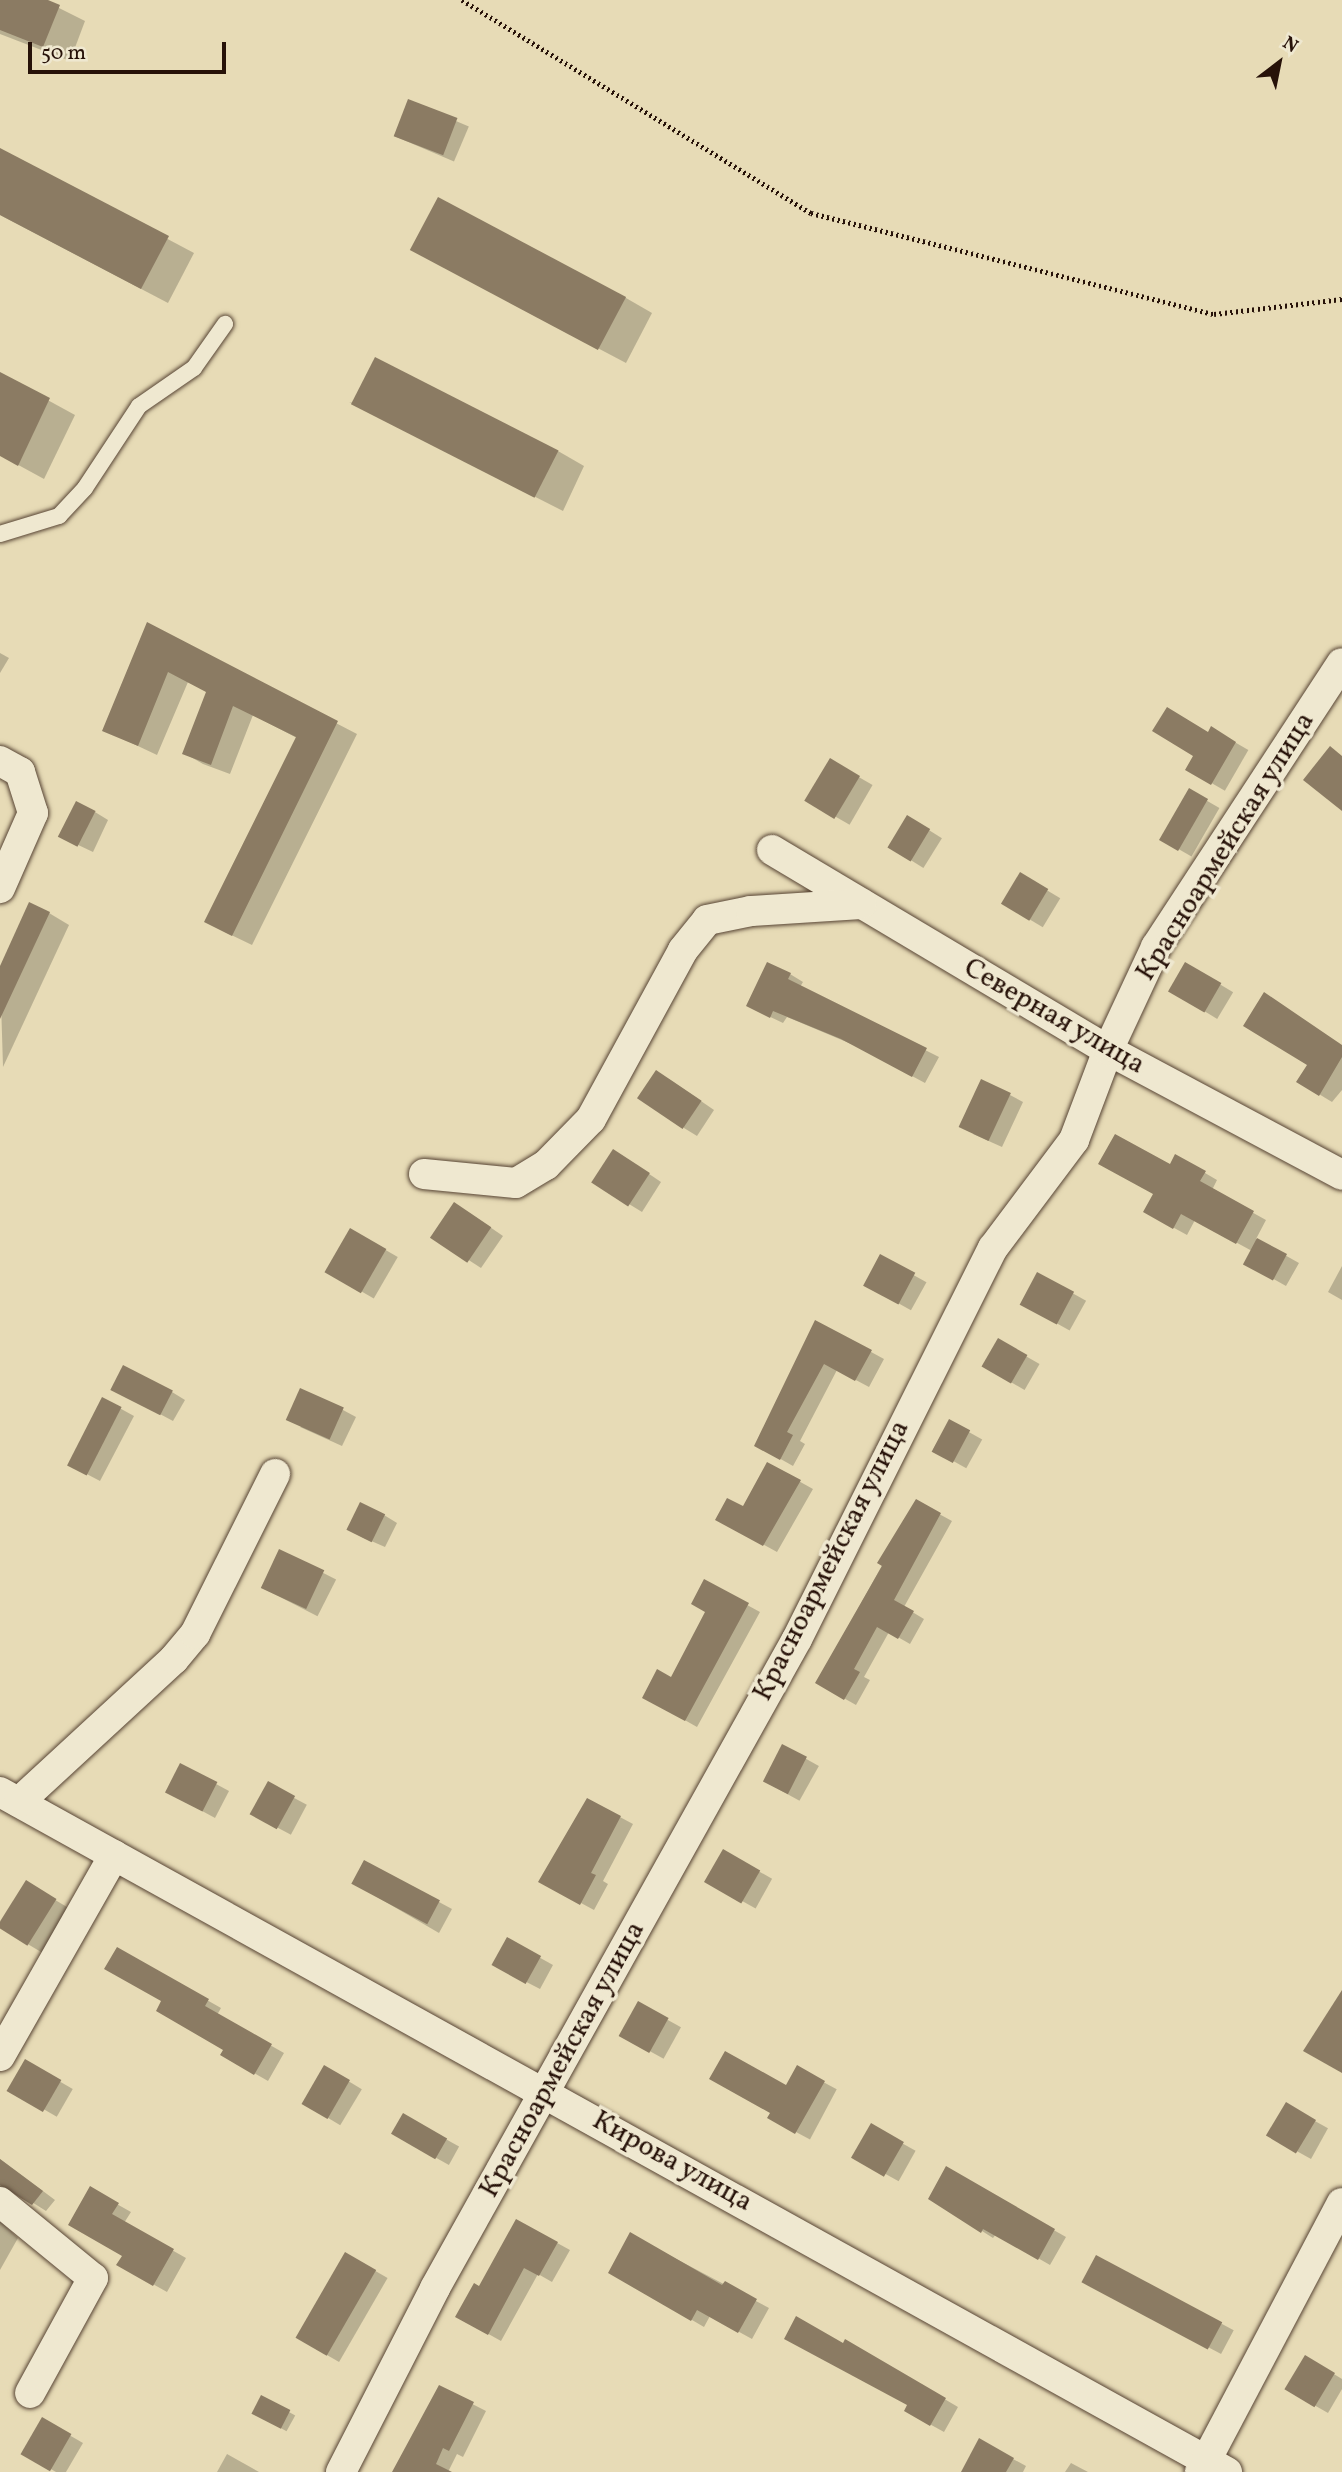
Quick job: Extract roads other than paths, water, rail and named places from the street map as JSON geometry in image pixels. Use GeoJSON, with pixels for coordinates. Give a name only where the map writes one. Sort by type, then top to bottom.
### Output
{"type":"FeatureCollection","features":[{"type":"Feature","properties":{"kind":"street","name":"Красноармейская улица"},"geometry":{"type":"LineString","coordinates":[[341,2472],[435,2288],[547,2092],[797,1639],[992,1248],[1074,1140],[1108,1050],[1156,947],[1342,664]]}},
{"type":"Feature","properties":{"kind":"street"},"geometry":{"type":"LineString","coordinates":[[0,761],[20,772],[33,813],[0,888]]}},
{"type":"Feature","properties":{"kind":"street","name":"Северная улица"},"geometry":{"type":"LineString","coordinates":[[772,850],[1108,1050],[1342,1175]]}},
{"type":"Feature","properties":{"kind":"street"},"geometry":{"type":"LineString","coordinates":[[424,1174],[516,1183],[546,1165],[591,1119],[683,950],[706,920],[751,911],[862,904]]}},
{"type":"Feature","properties":{"kind":"street"},"geometry":{"type":"LineString","coordinates":[[10,1797],[174,1659],[195,1634],[275,1474]]}},
{"type":"Feature","properties":{"kind":"street","name":"Кирова улица"},"geometry":{"type":"LineString","coordinates":[[10,1797],[547,2092],[1211,2468]]}},
{"type":"Feature","properties":{"kind":"street"},"geometry":{"type":"LineString","coordinates":[[0,2056],[114,1854]]}},
{"type":"Feature","properties":{"kind":"street"},"geometry":{"type":"LineString","coordinates":[[0,2202],[93,2278],[30,2393]]}},
{"type":"Feature","properties":{"kind":"street"},"geometry":{"type":"LineString","coordinates":[[1211,2468],[1342,2203]]}},
{"type":"Feature","properties":{"kind":"lane"},"geometry":{"type":"LineString","coordinates":[[0,534],[59,516],[85,488],[139,406],[194,368],[225,324]]}}]}
